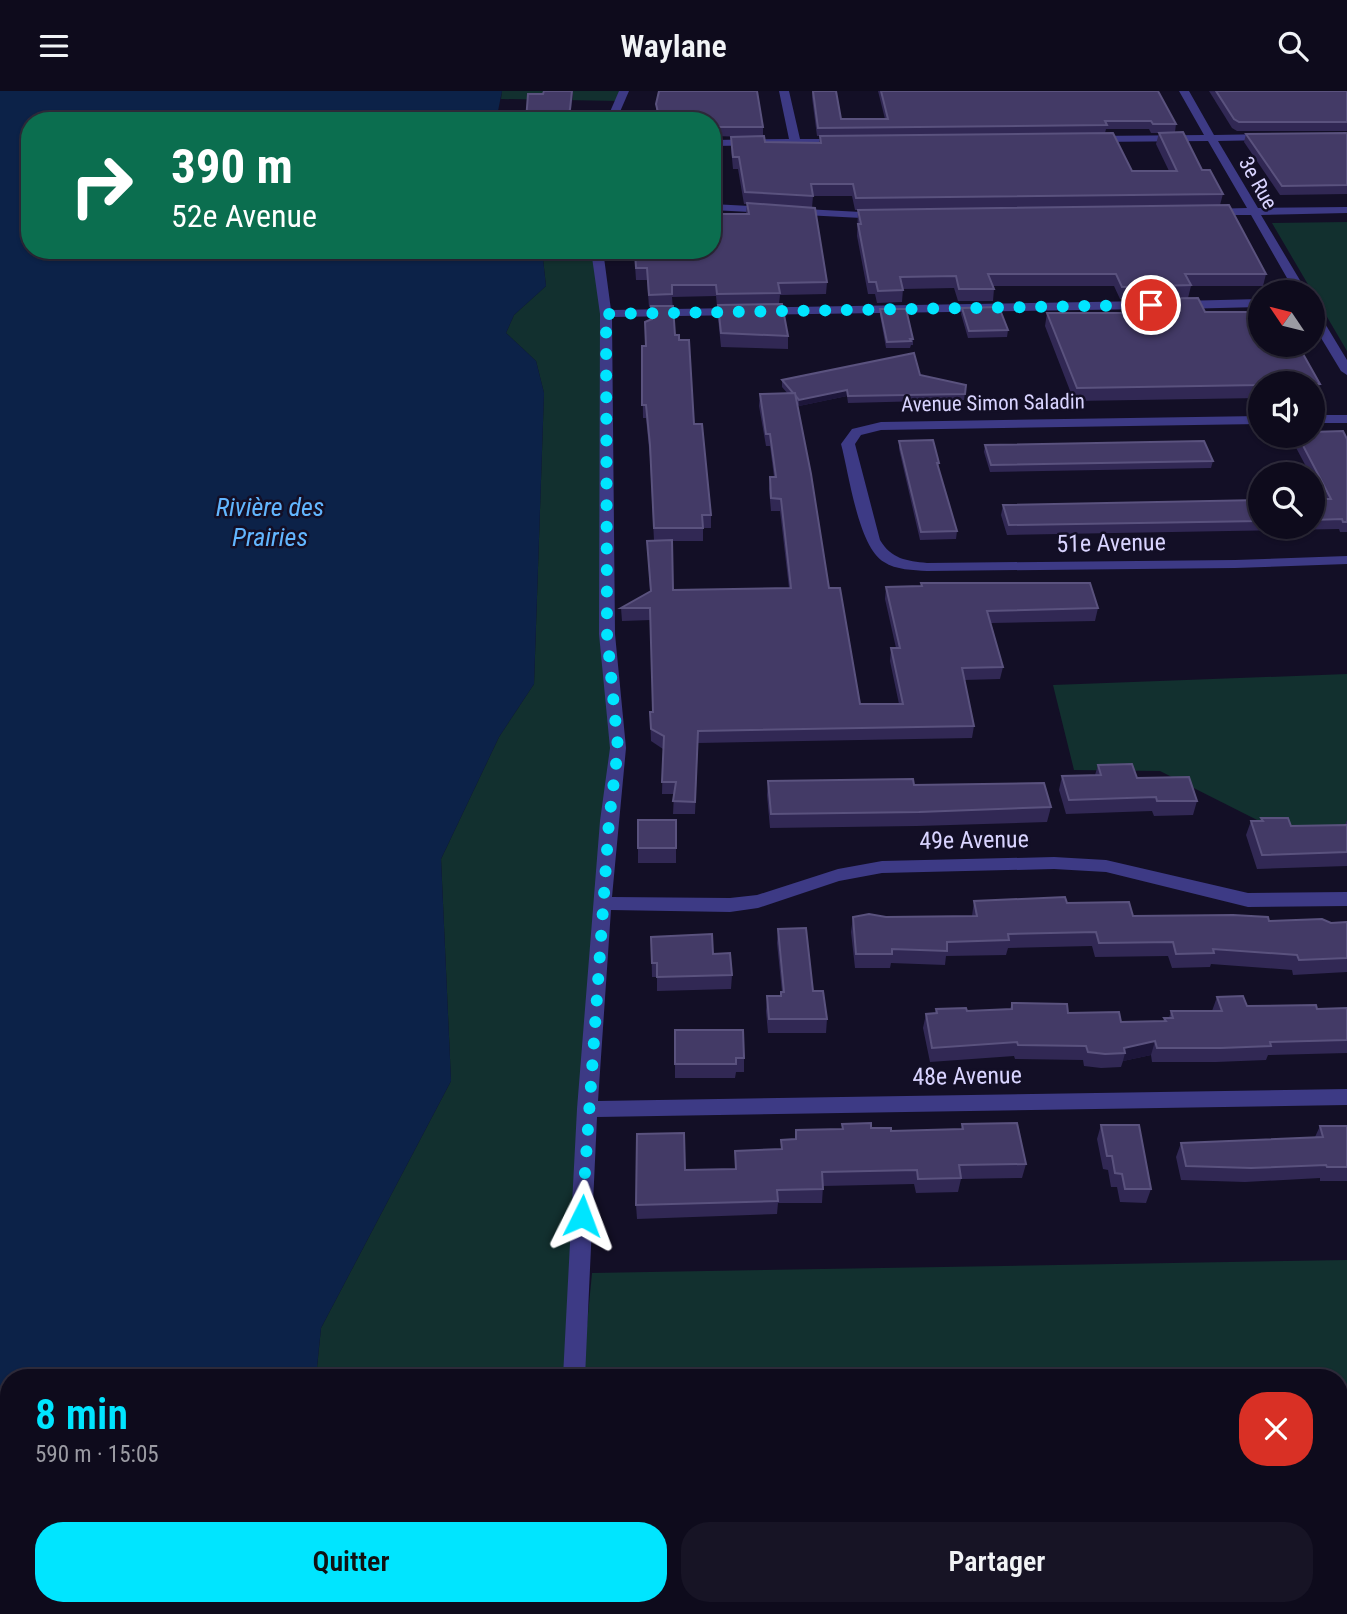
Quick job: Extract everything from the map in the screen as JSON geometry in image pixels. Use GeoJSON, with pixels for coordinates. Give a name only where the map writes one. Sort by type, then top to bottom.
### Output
{"type":"FeatureCollection","features":[{"type":"Feature","properties":{"kind":"street"},"geometry":{"type":"LineString","coordinates":[[615,112],[624,91]]}},
{"type":"Feature","properties":{"kind":"street"},"geometry":{"type":"LineString","coordinates":[[784,91],[795,142]]}},
{"type":"Feature","properties":{"kind":"street","name":"3e Rue"},"geometry":{"type":"LineString","coordinates":[[1184,91],[1294,280]]}},
{"type":"Feature","properties":{"kind":"street"},"geometry":{"type":"LineString","coordinates":[[1086,139],[1279,137]]}},
{"type":"Feature","properties":{"kind":"street"},"geometry":{"type":"LineString","coordinates":[[721,143],[851,142]]}},
{"type":"Feature","properties":{"kind":"street"},"geometry":{"type":"LineString","coordinates":[[721,208],[823,215],[888,215]]}},
{"type":"Feature","properties":{"kind":"street"},"geometry":{"type":"LineString","coordinates":[[1200,212],[1347,210]]}},
{"type":"Feature","properties":{"kind":"street"},"geometry":{"type":"LineString","coordinates":[[574,1369],[587,1109],[609,821],[618,748],[607,634],[606,314],[598,259]]}},
{"type":"Feature","properties":{"kind":"street"},"geometry":{"type":"LineString","coordinates":[[606,314],[1248,303]]}},
{"type":"Feature","properties":{"kind":"street"},"geometry":{"type":"LineString","coordinates":[[1325,334],[1347,371]]}},
{"type":"Feature","properties":{"kind":"street"},"geometry":{"type":"LineString","coordinates":[[1325,419],[1347,419]]}},
{"type":"Feature","properties":{"kind":"street","name":"Avenue Simon Saladin"},"geometry":{"type":"LineString","coordinates":[[879,553],[873,540],[848,444],[851,435],[863,428],[1248,420]]}},
{"type":"Feature","properties":{"kind":"street","name":"51e Avenue"},"geometry":{"type":"LineString","coordinates":[[879,553],[900,565],[927,567],[1235,564],[1347,560]]}},
{"type":"Feature","properties":{"kind":"street","name":"49e Avenue"},"geometry":{"type":"LineString","coordinates":[[603,903],[730,905],[758,901],[838,875],[882,867],[1054,863],[1106,866],[1248,900],[1347,899]]}},
{"type":"Feature","properties":{"kind":"street","name":"48e Avenue"},"geometry":{"type":"LineString","coordinates":[[587,1109],[1347,1097]]}},
{"type":"Feature","properties":{"kind":"green space"},"geometry":{"type":"Polygon","coordinates":[[[502,91],[624,91],[620,101],[501,99],[502,91]]]}},
{"type":"Feature","properties":{"kind":"green space"},"geometry":{"type":"Polygon","coordinates":[[[1347,222],[1347,351],[1325,313],[1325,280],[1305,280],[1272,223],[1347,222]]]}},
{"type":"Feature","properties":{"kind":"green space"},"geometry":{"type":"Polygon","coordinates":[[[543,259],[598,259],[606,314],[618,748],[587,1109],[574,1369],[317,1369],[321,1328],[451,1081],[441,859],[499,737],[534,684],[544,393],[536,361],[506,333],[514,315],[546,286],[543,259]]]}},
{"type":"Feature","properties":{"kind":"green space"},"geometry":{"type":"Polygon","coordinates":[[[1347,674],[1347,830],[1279,831],[1160,771],[1074,770],[1053,685],[1347,674]]]}},
{"type":"Feature","properties":{"kind":"green space"},"geometry":{"type":"Polygon","coordinates":[[[1347,1260],[1347,1369],[583,1369],[592,1273],[1347,1260]]]}},
{"type":"Feature","properties":{"kind":"water","name":"Rivière des Prairies"},"geometry":{"type":"Polygon","coordinates":[[[0,91],[502,91],[498,112],[21,112],[21,259],[543,259],[546,286],[514,315],[506,333],[536,361],[544,393],[534,684],[499,737],[441,859],[451,1081],[321,1328],[317,1369],[0,1369],[0,91]]]}},
{"type":"Feature","properties":{"kind":"building"},"geometry":{"type":"Polygon","coordinates":[[[544,91],[572,91],[569,112],[527,112],[528,94],[543,94],[544,91]]]}},
{"type":"Feature","properties":{"kind":"building"},"geometry":{"type":"Polygon","coordinates":[[[659,91],[757,91],[763,127],[721,127],[721,112],[658,112],[656,104],[659,91]]]}},
{"type":"Feature","properties":{"kind":"building"},"geometry":{"type":"Polygon","coordinates":[[[813,91],[836,91],[841,119],[888,119],[881,91],[1158,91],[1176,124],[1105,121],[1107,125],[818,128],[813,91]]]}},
{"type":"Feature","properties":{"kind":"building"},"geometry":{"type":"Polygon","coordinates":[[[1216,91],[1347,91],[1347,122],[1239,122],[1234,119],[1216,91]]]}},
{"type":"Feature","properties":{"kind":"building"},"geometry":{"type":"Polygon","coordinates":[[[1183,132],[1202,170],[1210,170],[1223,194],[856,198],[853,184],[811,184],[813,196],[745,192],[739,157],[733,157],[731,137],[764,136],[765,142],[821,143],[820,136],[1113,133],[1132,171],[1177,171],[1159,133],[1183,132]]]}},
{"type":"Feature","properties":{"kind":"building"},"geometry":{"type":"Polygon","coordinates":[[[1347,133],[1347,185],[1282,186],[1246,134],[1347,133]]]}},
{"type":"Feature","properties":{"kind":"building"},"geometry":{"type":"Polygon","coordinates":[[[747,203],[815,208],[827,282],[778,283],[780,293],[717,294],[716,285],[672,285],[672,294],[649,295],[647,268],[636,268],[636,259],[721,259],[721,214],[749,214],[747,203]]]}},
{"type":"Feature","properties":{"kind":"building"},"geometry":{"type":"Polygon","coordinates":[[[1229,205],[1266,274],[1185,274],[1191,285],[1122,287],[1116,274],[988,274],[994,289],[959,289],[956,276],[900,277],[903,290],[878,291],[876,282],[869,282],[858,224],[861,224],[858,210],[1229,205]]]}},
{"type":"Feature","properties":{"kind":"building"},"geometry":{"type":"Polygon","coordinates":[[[1198,298],[1205,312],[1248,312],[1248,357],[1305,357],[1313,371],[1248,371],[1248,385],[1077,388],[1047,313],[1134,313],[1128,299],[1198,298]]]}},
{"type":"Feature","properties":{"kind":"building"},"geometry":{"type":"Polygon","coordinates":[[[782,304],[788,336],[721,333],[718,305],[782,304]]]}},
{"type":"Feature","properties":{"kind":"building"},"geometry":{"type":"Polygon","coordinates":[[[651,306],[673,306],[675,335],[679,335],[679,340],[689,340],[694,424],[702,424],[711,515],[702,515],[703,528],[654,528],[650,445],[646,405],[642,405],[642,346],[646,346],[645,322],[652,319],[651,306]]]}},
{"type":"Feature","properties":{"kind":"building"},"geometry":{"type":"Polygon","coordinates":[[[999,307],[1008,330],[969,331],[962,308],[999,307]]]}},
{"type":"Feature","properties":{"kind":"building"},"geometry":{"type":"Polygon","coordinates":[[[880,309],[906,309],[913,339],[887,342],[880,309]]]}},
{"type":"Feature","properties":{"kind":"building"},"geometry":{"type":"Polygon","coordinates":[[[914,353],[920,375],[966,385],[965,394],[848,396],[847,390],[799,400],[782,380],[914,353]]]}},
{"type":"Feature","properties":{"kind":"building"},"geometry":{"type":"Polygon","coordinates":[[[795,393],[829,588],[840,588],[860,704],[903,704],[891,648],[900,648],[886,587],[922,586],[921,583],[1090,583],[1098,608],[987,611],[1003,667],[962,668],[974,726],[698,731],[695,802],[673,801],[676,782],[662,782],[664,736],[651,729],[650,712],[653,712],[650,608],[621,608],[651,591],[647,541],[672,540],[673,590],[791,588],[781,499],[771,498],[770,477],[776,477],[770,434],[766,434],[760,394],[795,393]]]}},
{"type":"Feature","properties":{"kind":"building"},"geometry":{"type":"Polygon","coordinates":[[[1343,431],[1347,439],[1347,522],[1342,519],[1325,520],[1325,499],[1331,499],[1325,488],[1325,462],[1312,462],[1304,448],[1325,448],[1325,432],[1343,431]]]}},
{"type":"Feature","properties":{"kind":"building"},"geometry":{"type":"Polygon","coordinates":[[[933,440],[957,531],[921,532],[899,441],[933,440]]]}},
{"type":"Feature","properties":{"kind":"building"},"geometry":{"type":"Polygon","coordinates":[[[1204,441],[1213,461],[991,465],[985,445],[1204,441]]]}},
{"type":"Feature","properties":{"kind":"building"},"geometry":{"type":"Polygon","coordinates":[[[1248,500],[1248,521],[1009,525],[1003,505],[1248,500]]]}},
{"type":"Feature","properties":{"kind":"building"},"geometry":{"type":"Polygon","coordinates":[[[1132,764],[1137,778],[1189,777],[1197,801],[1157,801],[1156,797],[1069,800],[1062,776],[1101,775],[1098,765],[1132,764]]]}},
{"type":"Feature","properties":{"kind":"building"},"geometry":{"type":"Polygon","coordinates":[[[913,779],[914,785],[1044,783],[1051,807],[771,814],[768,781],[913,779]]]}},
{"type":"Feature","properties":{"kind":"building"},"geometry":{"type":"Polygon","coordinates":[[[1261,818],[1288,818],[1291,826],[1347,825],[1347,852],[1262,855],[1251,821],[1263,821],[1261,818]]]}},
{"type":"Feature","properties":{"kind":"building"},"geometry":{"type":"Polygon","coordinates":[[[638,820],[676,820],[676,848],[638,848],[638,820]]]}},
{"type":"Feature","properties":{"kind":"building"},"geometry":{"type":"Polygon","coordinates":[[[1065,897],[1067,903],[1129,902],[1133,916],[1233,915],[1268,917],[1269,921],[1322,919],[1331,923],[1347,922],[1347,958],[1299,960],[1297,955],[1213,949],[1214,953],[1176,954],[1173,942],[1099,943],[1096,932],[1008,934],[1009,940],[947,942],[947,951],[892,949],[892,954],[856,954],[853,917],[869,914],[886,917],[977,916],[974,901],[1065,897]]]}},
{"type":"Feature","properties":{"kind":"building"},"geometry":{"type":"Polygon","coordinates":[[[806,928],[813,991],[823,991],[827,1019],[769,1019],[767,996],[781,996],[781,992],[784,992],[778,929],[806,928]]]}},
{"type":"Feature","properties":{"kind":"building"},"geometry":{"type":"Polygon","coordinates":[[[712,934],[713,954],[730,953],[732,975],[657,977],[657,963],[652,963],[651,937],[712,934]]]}},
{"type":"Feature","properties":{"kind":"building"},"geometry":{"type":"Polygon","coordinates":[[[1243,996],[1247,1006],[1316,1005],[1317,1009],[1347,1008],[1347,1040],[1270,1042],[1271,1046],[1221,1048],[1157,1048],[1155,1041],[1124,1048],[1125,1053],[1105,1054],[1088,1052],[1086,1046],[1018,1045],[1017,1042],[932,1048],[926,1014],[937,1013],[936,1009],[1012,1009],[1012,1003],[1067,1004],[1068,1013],[1119,1012],[1121,1022],[1166,1021],[1164,1018],[1173,1018],[1171,1011],[1222,1011],[1217,997],[1243,996]]]}},
{"type":"Feature","properties":{"kind":"building"},"geometry":{"type":"Polygon","coordinates":[[[675,1030],[743,1030],[744,1058],[736,1058],[736,1064],[675,1064],[675,1030]]]}},
{"type":"Feature","properties":{"kind":"building"},"geometry":{"type":"Polygon","coordinates":[[[871,1123],[871,1128],[891,1128],[891,1131],[963,1129],[962,1124],[1017,1123],[1026,1164],[959,1165],[961,1178],[918,1179],[917,1170],[822,1172],[823,1189],[777,1190],[778,1201],[636,1205],[637,1134],[684,1133],[685,1170],[736,1169],[735,1151],[782,1149],[781,1140],[796,1139],[796,1130],[843,1129],[842,1124],[871,1123]]]}},
{"type":"Feature","properties":{"kind":"building"},"geometry":{"type":"Polygon","coordinates":[[[1101,1125],[1139,1125],[1151,1189],[1125,1189],[1122,1174],[1115,1173],[1112,1156],[1107,1156],[1101,1125]]]}},
{"type":"Feature","properties":{"kind":"building"},"geometry":{"type":"Polygon","coordinates":[[[1320,1126],[1347,1126],[1347,1167],[1186,1166],[1181,1143],[1323,1137],[1320,1126]]]}},
{"type":"Feature","properties":{"kind":"route"},"geometry":{"type":"LineString","coordinates":[[582,1216],[587,1109],[609,821],[618,748],[607,634],[606,314],[1151,305]]}}]}
